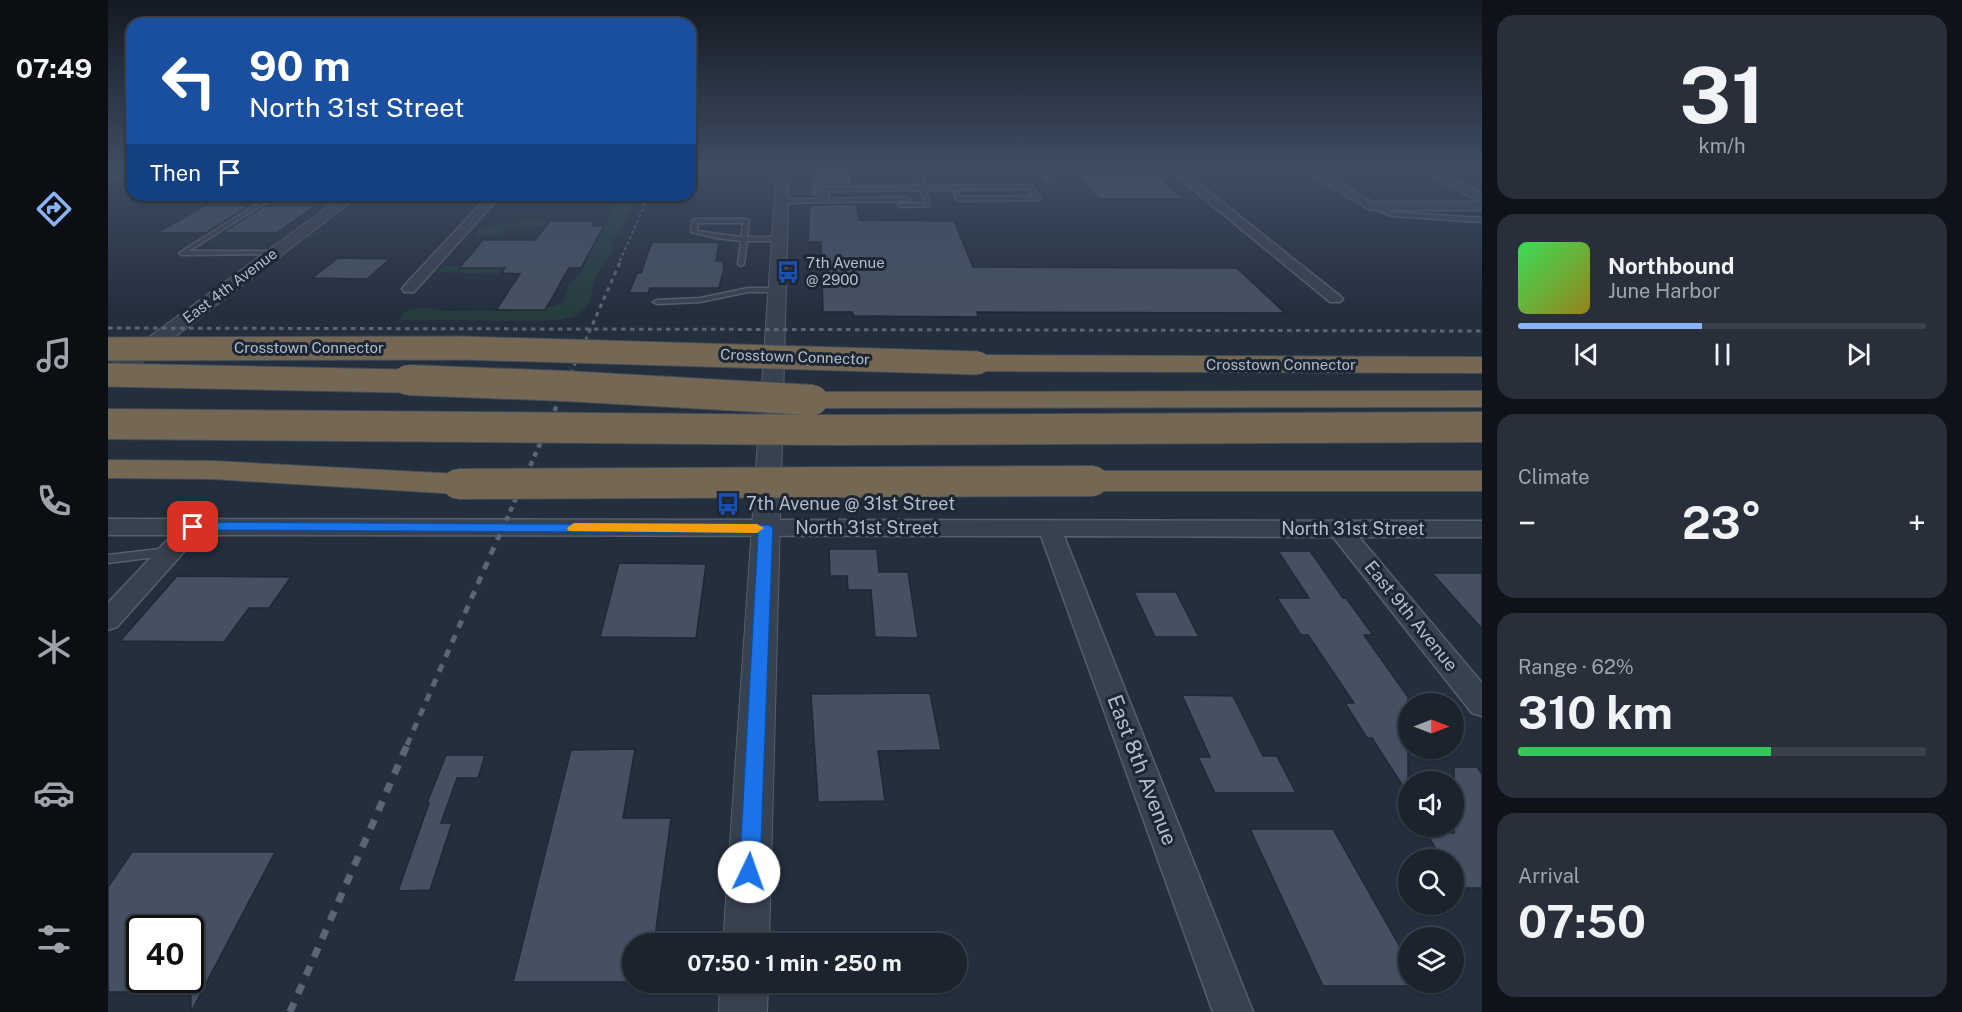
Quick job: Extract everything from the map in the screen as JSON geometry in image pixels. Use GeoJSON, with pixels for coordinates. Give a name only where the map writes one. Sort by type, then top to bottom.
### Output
{"type":"FeatureCollection","features":[{"type":"Feature","properties":{"kind":"highway","name":"Crosstown Connector"},"geometry":{"type":"LineString","coordinates":[[108,349],[289,347],[473,349],[978,363],[1482,365]]}},
{"type":"Feature","properties":{"kind":"highway"},"geometry":{"type":"LineString","coordinates":[[108,367],[978,363]]}},
{"type":"Feature","properties":{"kind":"highway"},"geometry":{"type":"LineString","coordinates":[[108,376],[418,380],[813,400]]}},
{"type":"Feature","properties":{"kind":"highway","name":"Crosstown Connector"},"geometry":{"type":"LineString","coordinates":[[108,395],[813,400],[1482,399]]}},
{"type":"Feature","properties":{"kind":"highway"},"geometry":{"type":"LineString","coordinates":[[108,424],[739,429],[1482,427]]}},
{"type":"Feature","properties":{"kind":"highway"},"geometry":{"type":"LineString","coordinates":[[108,441],[569,435],[739,429]]}},
{"type":"Feature","properties":{"kind":"highway"},"geometry":{"type":"LineString","coordinates":[[108,469],[213,471],[458,484]]}},
{"type":"Feature","properties":{"kind":"highway"},"geometry":{"type":"LineString","coordinates":[[108,487],[1482,481]]}},
{"type":"Feature","properties":{"kind":"street","name":"East 4th Avenue"},"geometry":{"type":"LineString","coordinates":[[108,376],[326,215]]}},
{"type":"Feature","properties":{"kind":"street"},"geometry":{"type":"LineString","coordinates":[[409,289],[476,215]]}},
{"type":"Feature","properties":{"kind":"street"},"geometry":{"type":"LineString","coordinates":[[747,933],[780,215]]}},
{"type":"Feature","properties":{"kind":"street"},"geometry":{"type":"LineString","coordinates":[[1231,215],[1335,299]]}},
{"type":"Feature","properties":{"kind":"street","name":"North 31st Street"},"geometry":{"type":"LineString","coordinates":[[108,527],[1482,529]]}},
{"type":"Feature","properties":{"kind":"street"},"geometry":{"type":"LineString","coordinates":[[108,620],[193,527]]}},
{"type":"Feature","properties":{"kind":"street","name":"East 8th Avenue"},"geometry":{"type":"LineString","coordinates":[[1050,529],[1233,1012]]}},
{"type":"Feature","properties":{"kind":"street","name":"East 9th Avenue"},"geometry":{"type":"LineString","coordinates":[[1340,529],[1482,704]]}},
{"type":"Feature","properties":{"kind":"street"},"geometry":{"type":"LineString","coordinates":[[743,1012],[744,993]]}},
{"type":"Feature","properties":{"kind":"lane"},"geometry":{"type":"LineString","coordinates":[[243,215],[182,253],[275,253]]}},
{"type":"Feature","properties":{"kind":"lane"},"geometry":{"type":"LineString","coordinates":[[1410,215],[1482,220]]}},
{"type":"Feature","properties":{"kind":"lane"},"geometry":{"type":"LineString","coordinates":[[741,264],[744,238],[746,221],[695,221],[694,232],[717,238],[744,238],[779,239]]}},
{"type":"Feature","properties":{"kind":"lane"},"geometry":{"type":"LineString","coordinates":[[657,302],[700,300],[748,290],[777,290]]}},
{"type":"Feature","properties":{"kind":"lane"},"geometry":{"type":"LineString","coordinates":[[108,559],[170,552]]}},
{"type":"Feature","properties":{"kind":"green space"},"geometry":{"type":"Polygon","coordinates":[[[628,215],[612,241],[612,252],[594,279],[590,302],[579,315],[560,320],[528,321],[400,320],[404,312],[423,307],[444,311],[526,310],[563,302],[569,284],[579,276],[603,226],[611,216],[628,215]]]}},
{"type":"Feature","properties":{"kind":"green space"},"geometry":{"type":"Polygon","coordinates":[[[542,220],[547,222],[543,226],[505,229],[496,236],[473,236],[486,228],[542,220]]]}},
{"type":"Feature","properties":{"kind":"green space"},"geometry":{"type":"Polygon","coordinates":[[[509,261],[498,274],[434,272],[448,265],[477,268],[509,261]]]}},
{"type":"Feature","properties":{"kind":"building"},"geometry":{"type":"Polygon","coordinates":[[[188,215],[234,215],[206,233],[156,233],[188,215]]]}},
{"type":"Feature","properties":{"kind":"building"},"geometry":{"type":"Polygon","coordinates":[[[250,215],[302,215],[277,233],[222,233],[250,215]]]}},
{"type":"Feature","properties":{"kind":"building"},"geometry":{"type":"Polygon","coordinates":[[[809,215],[858,215],[859,220],[954,221],[973,267],[1237,268],[1285,313],[977,312],[978,317],[854,316],[852,312],[823,312],[821,242],[808,242],[809,215]]]}},
{"type":"Feature","properties":{"kind":"building"},"geometry":{"type":"Polygon","coordinates":[[[550,221],[594,221],[592,226],[604,226],[581,268],[569,268],[545,310],[496,310],[520,274],[501,273],[505,268],[459,268],[483,240],[535,240],[550,221]]]}},
{"type":"Feature","properties":{"kind":"building"},"geometry":{"type":"Polygon","coordinates":[[[652,242],[719,242],[716,261],[723,261],[724,268],[719,288],[650,288],[648,293],[629,293],[637,273],[641,273],[652,242]]]}},
{"type":"Feature","properties":{"kind":"building"},"geometry":{"type":"Polygon","coordinates":[[[338,258],[390,259],[367,279],[312,278],[338,258]]]}},
{"type":"Feature","properties":{"kind":"building"},"geometry":{"type":"Polygon","coordinates":[[[829,549],[877,549],[879,572],[908,572],[918,638],[875,637],[871,590],[848,590],[847,576],[830,576],[829,549]]]}},
{"type":"Feature","properties":{"kind":"building"},"geometry":{"type":"Polygon","coordinates":[[[1278,551],[1310,551],[1343,598],[1346,598],[1373,635],[1364,635],[1405,693],[1398,693],[1398,759],[1408,759],[1408,771],[1398,771],[1398,778],[1372,738],[1367,738],[1345,703],[1354,703],[1308,635],[1301,635],[1277,598],[1309,598],[1278,551]]]}},
{"type":"Feature","properties":{"kind":"building"},"geometry":{"type":"Polygon","coordinates":[[[619,563],[706,564],[696,638],[600,637],[619,563]]]}},
{"type":"Feature","properties":{"kind":"building"},"geometry":{"type":"Polygon","coordinates":[[[1432,573],[1482,573],[1482,629],[1432,573]]]}},
{"type":"Feature","properties":{"kind":"building"},"geometry":{"type":"Polygon","coordinates":[[[177,576],[291,577],[269,608],[249,608],[224,642],[120,641],[177,576]]]}},
{"type":"Feature","properties":{"kind":"building"},"geometry":{"type":"Polygon","coordinates":[[[1134,592],[1176,592],[1199,637],[1155,637],[1134,592]]]}},
{"type":"Feature","properties":{"kind":"building"},"geometry":{"type":"Polygon","coordinates":[[[930,693],[941,750],[878,751],[885,801],[818,802],[811,694],[930,693]]]}},
{"type":"Feature","properties":{"kind":"building"},"geometry":{"type":"Polygon","coordinates":[[[1182,695],[1233,696],[1263,756],[1277,756],[1296,793],[1215,793],[1198,757],[1210,757],[1182,695]]]}},
{"type":"Feature","properties":{"kind":"building"},"geometry":{"type":"Polygon","coordinates":[[[635,749],[623,818],[671,818],[655,933],[622,933],[622,982],[513,982],[571,750],[635,749]]]}},
{"type":"Feature","properties":{"kind":"building"},"geometry":{"type":"Polygon","coordinates":[[[446,755],[485,755],[478,778],[457,778],[441,823],[452,823],[430,890],[398,891],[429,803],[427,803],[446,755]]]}},
{"type":"Feature","properties":{"kind":"building"},"geometry":{"type":"Polygon","coordinates":[[[1454,767],[1477,767],[1482,774],[1482,888],[1464,888],[1464,849],[1436,849],[1429,837],[1464,837],[1464,771],[1454,771],[1454,767]]]}},
{"type":"Feature","properties":{"kind":"building"},"geometry":{"type":"Polygon","coordinates":[[[1250,829],[1333,829],[1398,943],[1398,986],[1323,986],[1250,829]]]}},
{"type":"Feature","properties":{"kind":"building"},"geometry":{"type":"Polygon","coordinates":[[[132,852],[275,852],[204,987],[204,915],[126,915],[126,992],[108,992],[108,887],[132,852]]]}},
{"type":"Feature","properties":{"kind":"building"},"geometry":{"type":"Polygon","coordinates":[[[191,993],[201,993],[191,1012],[191,993]]]}},
{"type":"Feature","properties":{"kind":"railway"},"geometry":{"type":"LineString","coordinates":[[620,261],[640,215]]}},
{"type":"Feature","properties":{"kind":"railway"},"geometry":{"type":"LineString","coordinates":[[590,329],[621,260]]}},
{"type":"Feature","properties":{"kind":"railway"},"geometry":{"type":"LineString","coordinates":[[108,328],[590,329]]}},
{"type":"Feature","properties":{"kind":"railway"},"geometry":{"type":"LineString","coordinates":[[567,382],[590,329]]}},
{"type":"Feature","properties":{"kind":"railway"},"geometry":{"type":"LineString","coordinates":[[590,329],[1482,331]]}},
{"type":"Feature","properties":{"kind":"railway"},"geometry":{"type":"LineString","coordinates":[[498,539],[568,380]]}},
{"type":"Feature","properties":{"kind":"railway"},"geometry":{"type":"LineString","coordinates":[[407,745],[498,538]]}},
{"type":"Feature","properties":{"kind":"railway"},"geometry":{"type":"LineString","coordinates":[[290,1012],[408,743]]}},
{"type":"Feature","properties":{"kind":"slow traffic"},"geometry":{"type":"LineString","coordinates":[[574,528],[757,528]]}},
{"type":"Feature","properties":{"kind":"place","name":"7th Avenue @ 2900"},"geometry":{"type":"Point","coordinates":[788,272]}},
{"type":"Feature","properties":{"kind":"place","name":"7th Avenue @ 31st Street"},"geometry":{"type":"Point","coordinates":[728,504]}},
{"type":"Feature","properties":{"kind":"route"},"geometry":{"type":"LineString","coordinates":[[193,527],[765,528],[749,872]]}}]}
